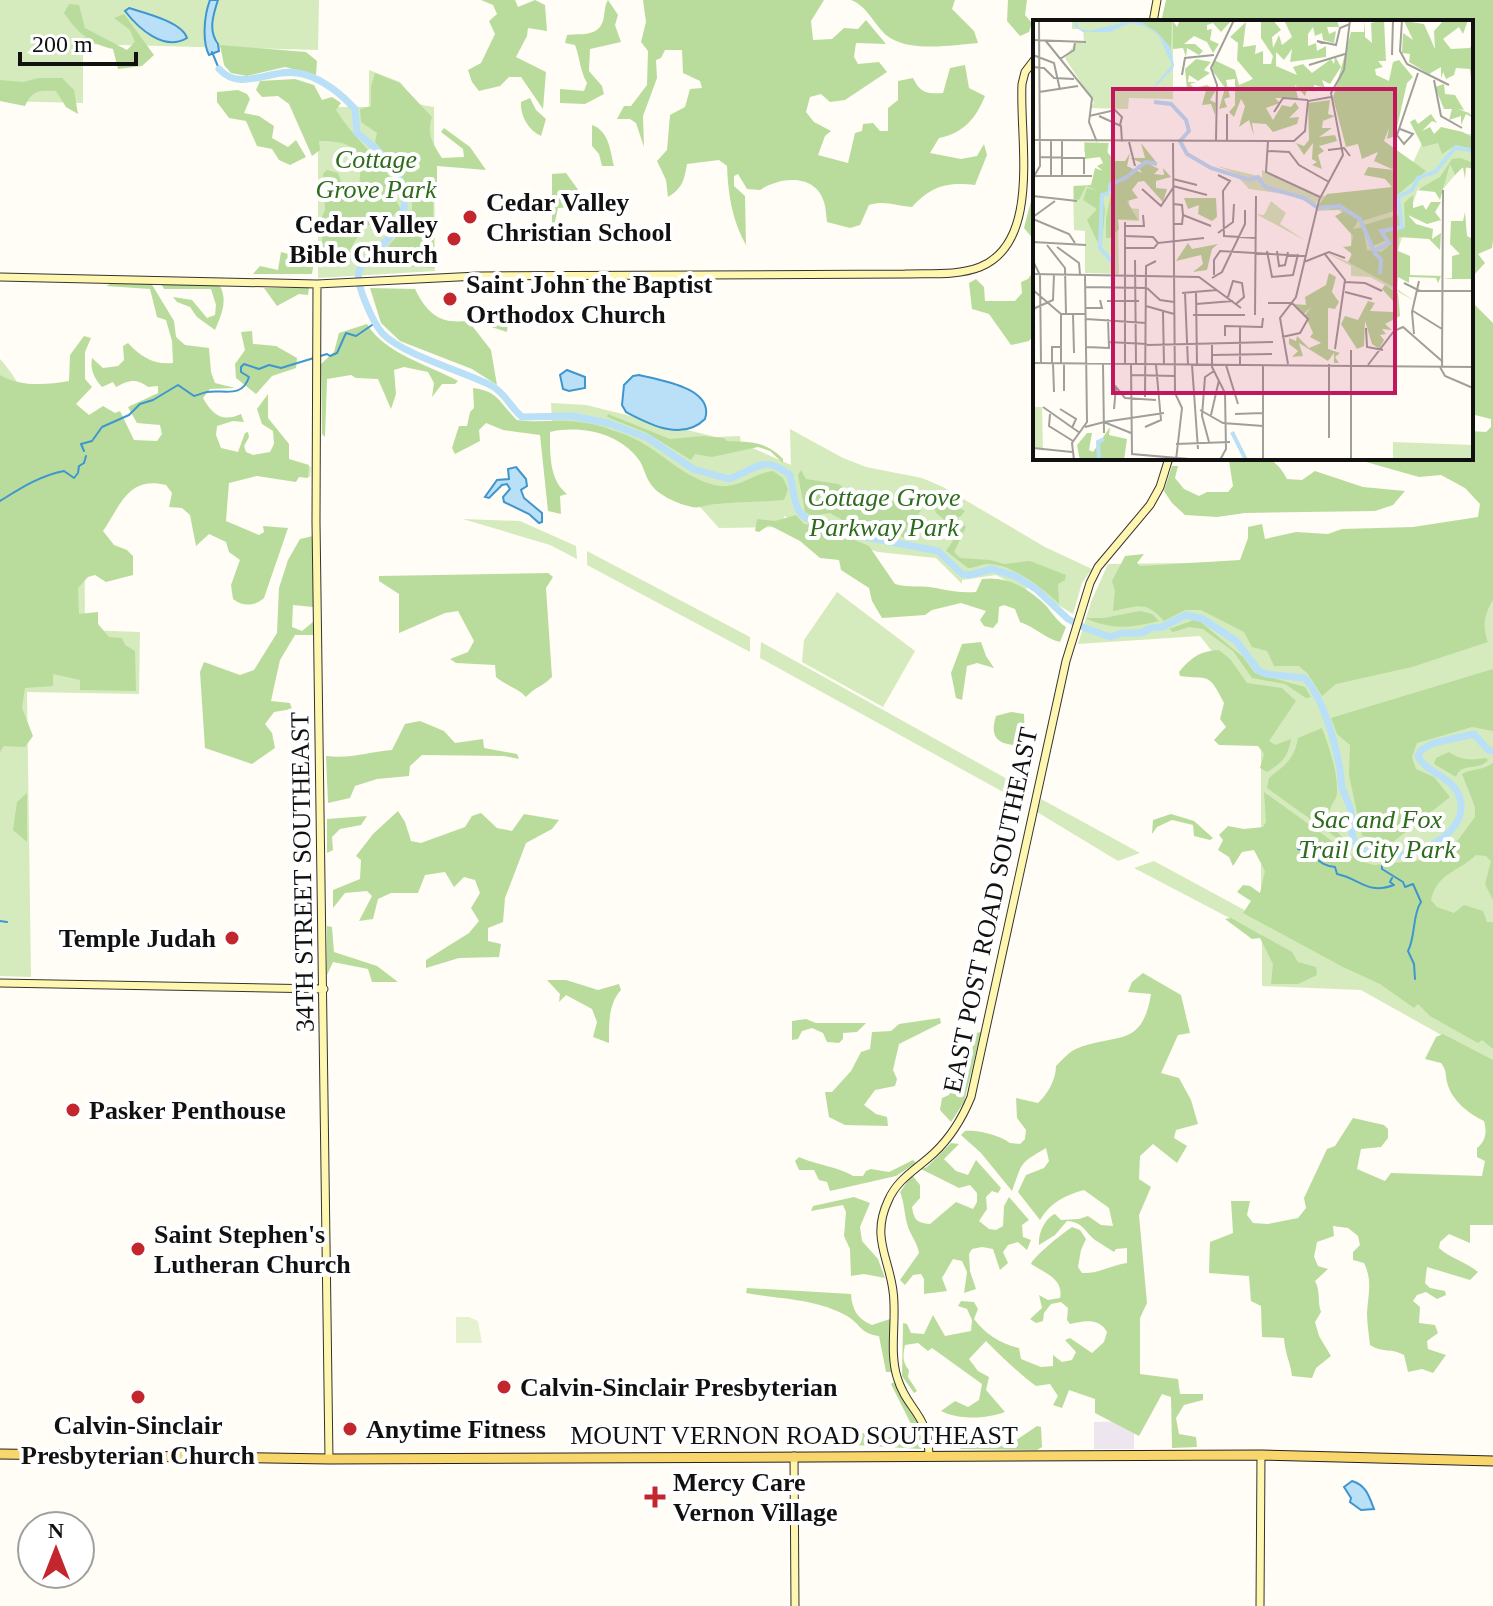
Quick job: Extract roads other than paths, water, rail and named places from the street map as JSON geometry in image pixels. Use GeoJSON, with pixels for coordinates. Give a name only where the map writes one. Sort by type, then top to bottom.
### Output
{"type":"FeatureCollection","features":[{"type":"Feature","properties":{"kind":"main road"},"geometry":{"type":"LineString","coordinates":[[1153,20],[1157,0]]}},
{"type":"Feature","properties":{"kind":"main road"},"geometry":{"type":"LineString","coordinates":[[0,277],[317,284],[504,275],[946,273],[981,267],[1007,245],[1021,210],[1022,84],[1033,61]]}},
{"type":"Feature","properties":{"kind":"main road","name":"34TH STREET SOUTHEAST"},"geometry":{"type":"LineString","coordinates":[[317,284],[316,522],[329,1459]]}},
{"type":"Feature","properties":{"kind":"main road","name":"EAST POST ROAD SOUTHEAST"},"geometry":{"type":"LineString","coordinates":[[929,1455],[925,1426],[900,1386],[895,1369],[894,1293],[882,1248],[883,1217],[888,1199],[899,1182],[942,1145],[957,1127],[971,1097],[1049,735],[1083,604],[1098,567],[1157,494],[1168,460]]}},
{"type":"Feature","properties":{"kind":"main road"},"geometry":{"type":"LineString","coordinates":[[0,983],[324,989]]}},
{"type":"Feature","properties":{"kind":"main road","name":"MOUNT VERNON ROAD SOUTHEAST"},"geometry":{"type":"LineString","coordinates":[[0,1454],[329,1459],[1261,1455],[1493,1461]]}},
{"type":"Feature","properties":{"kind":"main road"},"geometry":{"type":"LineString","coordinates":[[1260,1606],[1261,1455]]}},
{"type":"Feature","properties":{"kind":"main road"},"geometry":{"type":"LineString","coordinates":[[794,1456],[795,1606]]}},
{"type":"Feature","properties":{"kind":"water"},"geometry":{"type":"Polygon","coordinates":[[[210,0],[218,0],[212,28],[219,51],[209,55],[205,28],[210,0]]]}},
{"type":"Feature","properties":{"kind":"water"},"geometry":{"type":"Polygon","coordinates":[[[129,8],[171,23],[187,38],[169,42],[152,36],[130,18],[125,11],[129,8]]]}},
{"type":"Feature","properties":{"kind":"water"},"geometry":{"type":"Polygon","coordinates":[[[567,370],[585,377],[585,388],[563,389],[560,375],[567,370]]]}},
{"type":"Feature","properties":{"kind":"water"},"geometry":{"type":"Polygon","coordinates":[[[633,376],[672,383],[694,393],[706,408],[705,419],[696,426],[676,430],[655,426],[626,412],[622,405],[624,385],[633,376]]]}},
{"type":"Feature","properties":{"kind":"water"},"geometry":{"type":"Polygon","coordinates":[[[516,467],[526,479],[527,486],[521,490],[524,498],[542,513],[542,522],[504,502],[503,497],[510,489],[507,484],[489,498],[485,497],[497,480],[509,479],[508,469],[516,467]]]}},
{"type":"Feature","properties":{"kind":"water"},"geometry":{"type":"Polygon","coordinates":[[[1352,1481],[1364,1488],[1374,1509],[1361,1510],[1350,1502],[1351,1498],[1344,1487],[1352,1481]]]}},
{"type":"Feature","properties":{"kind":"waterway"},"geometry":{"type":"LineString","coordinates":[[212,52],[219,69]]}},
{"type":"Feature","properties":{"kind":"waterway"},"geometry":{"type":"LineString","coordinates":[[219,69],[237,79],[287,72],[304,74],[326,84],[355,109],[357,133],[392,168],[404,195],[399,224],[359,271],[362,293],[374,320],[382,333],[403,348],[497,389],[522,417],[572,416],[608,423],[648,438],[693,469],[729,479],[760,465],[773,465],[790,475],[796,505],[806,518],[860,536],[938,551],[962,574],[992,569],[1015,576],[1036,589],[1068,619],[1110,637],[1162,627],[1186,615],[1203,619],[1236,641],[1259,671],[1305,678],[1312,687],[1332,734],[1342,788],[1351,811],[1353,838],[1366,851],[1381,855],[1417,851],[1435,843],[1449,832],[1458,819],[1459,795],[1449,782],[1423,763],[1418,756],[1421,750],[1434,743],[1474,734],[1488,750],[1493,751]]}},
{"type":"Feature","properties":{"kind":"waterway"},"geometry":{"type":"LineString","coordinates":[[84,451],[81,444],[92,441],[102,427],[129,415],[140,404],[178,385],[194,396],[207,392],[237,391],[249,377],[241,372],[244,364],[259,369],[269,365],[281,368],[327,354],[330,356],[337,353],[346,333],[356,336],[375,323]]}},
{"type":"Feature","properties":{"kind":"waterway"},"geometry":{"type":"LineString","coordinates":[[0,501],[30,483],[55,473],[64,471],[74,478],[86,456]]}},
{"type":"Feature","properties":{"kind":"waterway"},"geometry":{"type":"LineString","coordinates":[[1298,849],[1335,867],[1337,874],[1370,887],[1394,885],[1390,882],[1392,878]]}},
{"type":"Feature","properties":{"kind":"waterway"},"geometry":{"type":"LineString","coordinates":[[1378,858],[1381,854]]}},
{"type":"Feature","properties":{"kind":"waterway"},"geometry":{"type":"LineString","coordinates":[[1382,865],[1382,869],[1403,882],[1405,887],[1413,884],[1421,902],[1408,951],[1414,964],[1415,979]]}},
{"type":"Feature","properties":{"kind":"waterway"},"geometry":{"type":"LineString","coordinates":[[0,921],[7,922]]}},
{"type":"Feature","properties":{"kind":"place","name":"Cedar Valley Christian School"},"geometry":{"type":"Point","coordinates":[470,217]}},
{"type":"Feature","properties":{"kind":"place","name":"Cedar Valley Bible Church"},"geometry":{"type":"Point","coordinates":[454,239]}},
{"type":"Feature","properties":{"kind":"place","name":"Saint John the Baptist Orthodox Church"},"geometry":{"type":"Point","coordinates":[450,299]}},
{"type":"Feature","properties":{"kind":"place","name":"Temple Judah"},"geometry":{"type":"Point","coordinates":[232,938]}},
{"type":"Feature","properties":{"kind":"place","name":"Pasker Penthouse"},"geometry":{"type":"Point","coordinates":[73,1110]}},
{"type":"Feature","properties":{"kind":"place","name":"Saint Stephen's Lutheran Church"},"geometry":{"type":"Point","coordinates":[138,1249]}},
{"type":"Feature","properties":{"kind":"place","name":"Calvin-Sinclair Presbyterian"},"geometry":{"type":"Point","coordinates":[504,1387]}},
{"type":"Feature","properties":{"kind":"place","name":"Calvin-Sinclair Presbyterian Church"},"geometry":{"type":"Point","coordinates":[138,1397]}},
{"type":"Feature","properties":{"kind":"place","name":"Anytime Fitness"},"geometry":{"type":"Point","coordinates":[350,1429]}},
{"type":"Feature","properties":{"kind":"place","name":"Mercy Care Vernon Village"},"geometry":{"type":"Point","coordinates":[655,1497]}},
{"type":"Feature","properties":{"kind":"park label","name":"Cottage Grove Park"},"geometry":{"type":"Point","coordinates":[376,174]}},
{"type":"Feature","properties":{"kind":"park label","name":"Cottage Grove Parkway Park"},"geometry":{"type":"Point","coordinates":[884,512]}},
{"type":"Feature","properties":{"kind":"park label","name":"Sac and Fox Trail City Park"},"geometry":{"type":"Point","coordinates":[1377,834]}}]}
